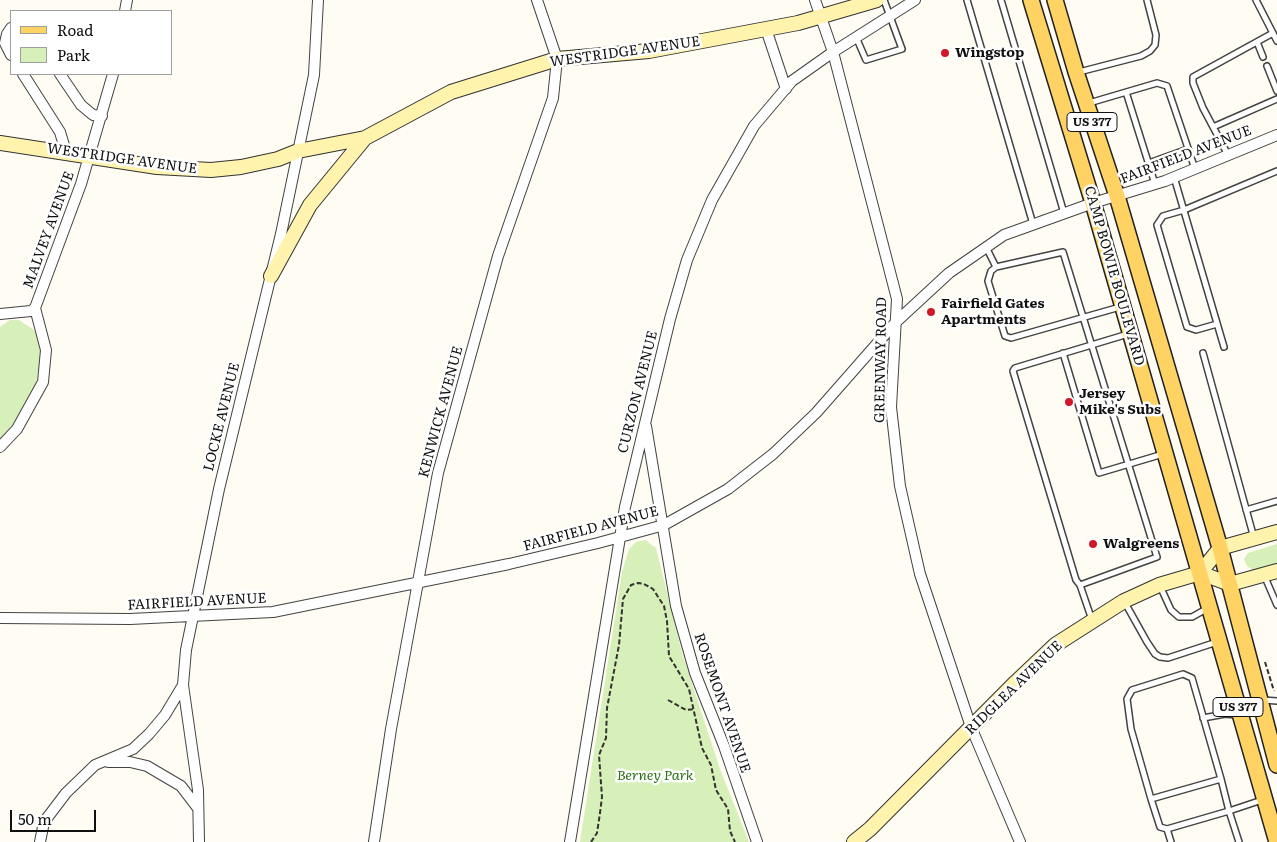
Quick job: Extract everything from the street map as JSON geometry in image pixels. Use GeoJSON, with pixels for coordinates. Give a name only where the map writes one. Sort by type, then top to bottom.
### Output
{"type":"FeatureCollection","features":[{"type":"Feature","properties":{"kind":"main road","name":"CAMP BOWIE BOULEVARD"},"geometry":{"type":"LineString","coordinates":[[1031,0],[1094,203],[1241,715],[1271,798],[1277,842]]}},
{"type":"Feature","properties":{"kind":"main road","name":"CAMP BOWIE BOULEVARD"},"geometry":{"type":"LineString","coordinates":[[1055,0],[1086,104],[1117,196],[1220,548],[1259,700],[1274,741],[1277,765]]}},
{"type":"Feature","properties":{"kind":"street","name":"LOCKE AVENUE"},"geometry":{"type":"LineString","coordinates":[[199,842],[198,790],[183,685],[186,650],[195,616],[219,489],[271,276],[314,75],[318,0]]}},
{"type":"Feature","properties":{"kind":"street","name":"KENWICK AVENUE"},"geometry":{"type":"LineString","coordinates":[[374,842],[391,729],[438,473],[498,256],[553,98],[557,59],[541,18],[537,0]]}},
{"type":"Feature","properties":{"kind":"street"},"geometry":{"type":"LineString","coordinates":[[815,0],[832,52],[914,0]]}},
{"type":"Feature","properties":{"kind":"street","name":"WESTRIDGE AVENUE"},"geometry":{"type":"LineString","coordinates":[[0,143],[157,167],[211,170],[269,161],[298,151],[365,138],[451,92],[557,59],[649,51],[766,29],[877,0]]}},
{"type":"Feature","properties":{"kind":"street"},"geometry":{"type":"LineString","coordinates":[[766,29],[786,89]]}},
{"type":"Feature","properties":{"kind":"street"},"geometry":{"type":"LineString","coordinates":[[10,30],[5,43],[10,53]]}},
{"type":"Feature","properties":{"kind":"street","name":"CURZON AVENUE"},"geometry":{"type":"LineString","coordinates":[[570,842],[625,507],[687,260],[712,200],[754,126],[792,81],[832,52]]}},
{"type":"Feature","properties":{"kind":"street","name":"GREENWAY ROAD"},"geometry":{"type":"LineString","coordinates":[[832,52],[897,299],[891,407],[900,486],[920,574],[971,727],[1020,842]]}},
{"type":"Feature","properties":{"kind":"street"},"geometry":{"type":"LineString","coordinates":[[24,75],[60,132],[66,152]]}},
{"type":"Feature","properties":{"kind":"street"},"geometry":{"type":"LineString","coordinates":[[61,75],[82,105],[93,115],[102,116]]}},
{"type":"Feature","properties":{"kind":"street","name":"MALVEY AVENUE"},"geometry":{"type":"LineString","coordinates":[[0,446],[17,429],[43,382],[46,350],[35,308],[90,156],[113,75]]}},
{"type":"Feature","properties":{"kind":"street","name":"FAIRFIELD AVENUE"},"geometry":{"type":"LineString","coordinates":[[0,618],[120,619],[273,612],[418,583],[620,537],[664,525],[728,489],[773,454],[816,413],[896,322],[949,274],[1004,235],[1064,213],[1155,184],[1277,135]]}},
{"type":"Feature","properties":{"kind":"street"},"geometry":{"type":"LineString","coordinates":[[271,276],[310,205],[365,138]]}},
{"type":"Feature","properties":{"kind":"street","name":"MALVEY AVENUE"},"geometry":{"type":"LineString","coordinates":[[0,314],[31,311],[35,308]]}},
{"type":"Feature","properties":{"kind":"street","name":"ROSEMONT AVENUE"},"geometry":{"type":"LineString","coordinates":[[645,423],[664,525],[676,606],[695,674],[724,746],[757,842]]}},
{"type":"Feature","properties":{"kind":"street"},"geometry":{"type":"LineString","coordinates":[[1271,572],[1230,584],[1200,573],[1220,548],[1277,532]]}},
{"type":"Feature","properties":{"kind":"street","name":"RIDGLEA AVENUE"},"geometry":{"type":"LineString","coordinates":[[854,842],[870,829],[1055,645],[1124,601],[1159,585],[1200,573]]}},
{"type":"Feature","properties":{"kind":"street"},"geometry":{"type":"LineString","coordinates":[[40,842],[44,822],[66,794],[95,765],[133,749],[165,715],[183,685]]}},
{"type":"Feature","properties":{"kind":"street"},"geometry":{"type":"LineString","coordinates":[[104,762],[130,762],[147,766],[181,786],[197,807]]}},
{"type":"Feature","properties":{"kind":"lane"},"geometry":{"type":"LineString","coordinates":[[856,37],[866,60],[902,49],[884,0]]}},
{"type":"Feature","properties":{"kind":"lane"},"geometry":{"type":"LineString","coordinates":[[967,0],[1033,224]]}},
{"type":"Feature","properties":{"kind":"lane"},"geometry":{"type":"LineString","coordinates":[[1001,0],[1064,213]]}},
{"type":"Feature","properties":{"kind":"lane"},"geometry":{"type":"LineString","coordinates":[[1076,72],[1132,58],[1150,51],[1155,45],[1156,35],[1147,0]]}},
{"type":"Feature","properties":{"kind":"lane"},"geometry":{"type":"LineString","coordinates":[[1256,0],[1277,41]]}},
{"type":"Feature","properties":{"kind":"lane"},"geometry":{"type":"LineString","coordinates":[[1228,155],[1192,83],[1193,77],[1273,33]]}},
{"type":"Feature","properties":{"kind":"lane"},"geometry":{"type":"LineString","coordinates":[[1257,42],[1263,57]]}},
{"type":"Feature","properties":{"kind":"lane"},"geometry":{"type":"LineString","coordinates":[[1268,66],[1275,78],[1277,91]]}},
{"type":"Feature","properties":{"kind":"lane"},"geometry":{"type":"LineString","coordinates":[[1086,104],[1157,83],[1167,86],[1195,168]]}},
{"type":"Feature","properties":{"kind":"lane"},"geometry":{"type":"LineString","coordinates":[[1126,92],[1155,184]]}},
{"type":"Feature","properties":{"kind":"lane"},"geometry":{"type":"LineString","coordinates":[[1213,127],[1277,99]]}},
{"type":"Feature","properties":{"kind":"lane"},"geometry":{"type":"LineString","coordinates":[[1149,163],[1188,149]]}},
{"type":"Feature","properties":{"kind":"lane"},"geometry":{"type":"LineString","coordinates":[[1217,324],[1196,330],[1187,327],[1157,224],[1163,216],[1184,210],[1277,171]]}},
{"type":"Feature","properties":{"kind":"lane"},"geometry":{"type":"LineString","coordinates":[[1174,177],[1224,347]]}},
{"type":"Feature","properties":{"kind":"lane"},"geometry":{"type":"LineString","coordinates":[[986,248],[996,267]]}},
{"type":"Feature","properties":{"kind":"lane"},"geometry":{"type":"LineString","coordinates":[[1080,585],[1156,557],[1093,344],[1082,318],[1063,252],[996,267],[991,271],[988,281],[1005,336],[1011,338],[1082,318],[1123,307]]}},
{"type":"Feature","properties":{"kind":"lane"},"geometry":{"type":"LineString","coordinates":[[1092,620],[1080,585],[1076,580],[1013,371],[1015,368],[1131,333]]}},
{"type":"Feature","properties":{"kind":"lane"},"geometry":{"type":"LineString","coordinates":[[1063,353],[1098,473],[1165,453]]}},
{"type":"Feature","properties":{"kind":"lane"},"geometry":{"type":"LineString","coordinates":[[1203,353],[1254,538]]}},
{"type":"Feature","properties":{"kind":"lane"},"geometry":{"type":"LineString","coordinates":[[1246,510],[1277,501]]}},
{"type":"Feature","properties":{"kind":"lane"},"geometry":{"type":"LineString","coordinates":[[1271,572],[1276,607]]}},
{"type":"Feature","properties":{"kind":"lane"},"geometry":{"type":"LineString","coordinates":[[1159,585],[1171,610],[1179,617],[1192,617],[1210,608]]}},
{"type":"Feature","properties":{"kind":"lane"},"geometry":{"type":"LineString","coordinates":[[1124,601],[1147,642],[1155,654],[1160,657],[1168,658],[1219,641]]}},
{"type":"Feature","properties":{"kind":"lane"},"geometry":{"type":"LineString","coordinates":[[1239,842],[1229,811],[1192,678],[1183,674],[1132,690],[1127,699],[1131,729],[1160,827],[1167,829],[1229,811],[1271,798]]}},
{"type":"Feature","properties":{"kind":"lane"},"geometry":{"type":"LineString","coordinates":[[1259,700],[1277,701]]}},
{"type":"Feature","properties":{"kind":"lane"},"geometry":{"type":"LineString","coordinates":[[1203,718],[1225,714],[1241,715]]}},
{"type":"Feature","properties":{"kind":"lane"},"geometry":{"type":"LineString","coordinates":[[1151,799],[1220,779]]}},
{"type":"Feature","properties":{"kind":"lane"},"geometry":{"type":"LineString","coordinates":[[1167,829],[1171,842]]}},
{"type":"Feature","properties":{"kind":"path"},"geometry":{"type":"LineString","coordinates":[[591,842],[597,833],[600,813],[602,797],[599,755],[606,738],[606,708],[619,645],[623,599],[631,585],[644,584],[653,589],[664,606],[668,621],[669,656],[689,689],[702,748],[711,766],[716,790],[725,802],[730,831],[735,842]]}},
{"type":"Feature","properties":{"kind":"path"},"geometry":{"type":"LineString","coordinates":[[668,700],[686,710],[707,704]]}},
{"type":"Feature","properties":{"kind":"green space"},"geometry":{"type":"Polygon","coordinates":[[[10,320],[19,320],[34,330],[39,339],[41,354],[36,383],[15,431],[0,442],[0,327],[10,320]]]}},
{"type":"Feature","properties":{"kind":"green space","name":"Berney Park"},"geometry":{"type":"Polygon","coordinates":[[[645,540],[656,548],[682,653],[720,769],[749,842],[580,842],[622,572],[629,549],[636,542],[645,540]]]}},
{"type":"Feature","properties":{"kind":"green space"},"geometry":{"type":"Polygon","coordinates":[[[1277,544],[1277,563],[1253,570],[1247,566],[1244,559],[1248,553],[1277,544]]]}},
{"type":"Feature","properties":{"kind":"place","name":"Wingstop"},"geometry":{"type":"Point","coordinates":[945,53]}},
{"type":"Feature","properties":{"kind":"place","name":"Fairfield Gates Apartments"},"geometry":{"type":"Point","coordinates":[931,312]}},
{"type":"Feature","properties":{"kind":"place","name":"Jersey Mike's Subs"},"geometry":{"type":"Point","coordinates":[1069,402]}},
{"type":"Feature","properties":{"kind":"place","name":"Walgreens"},"geometry":{"type":"Point","coordinates":[1093,544]}}]}
